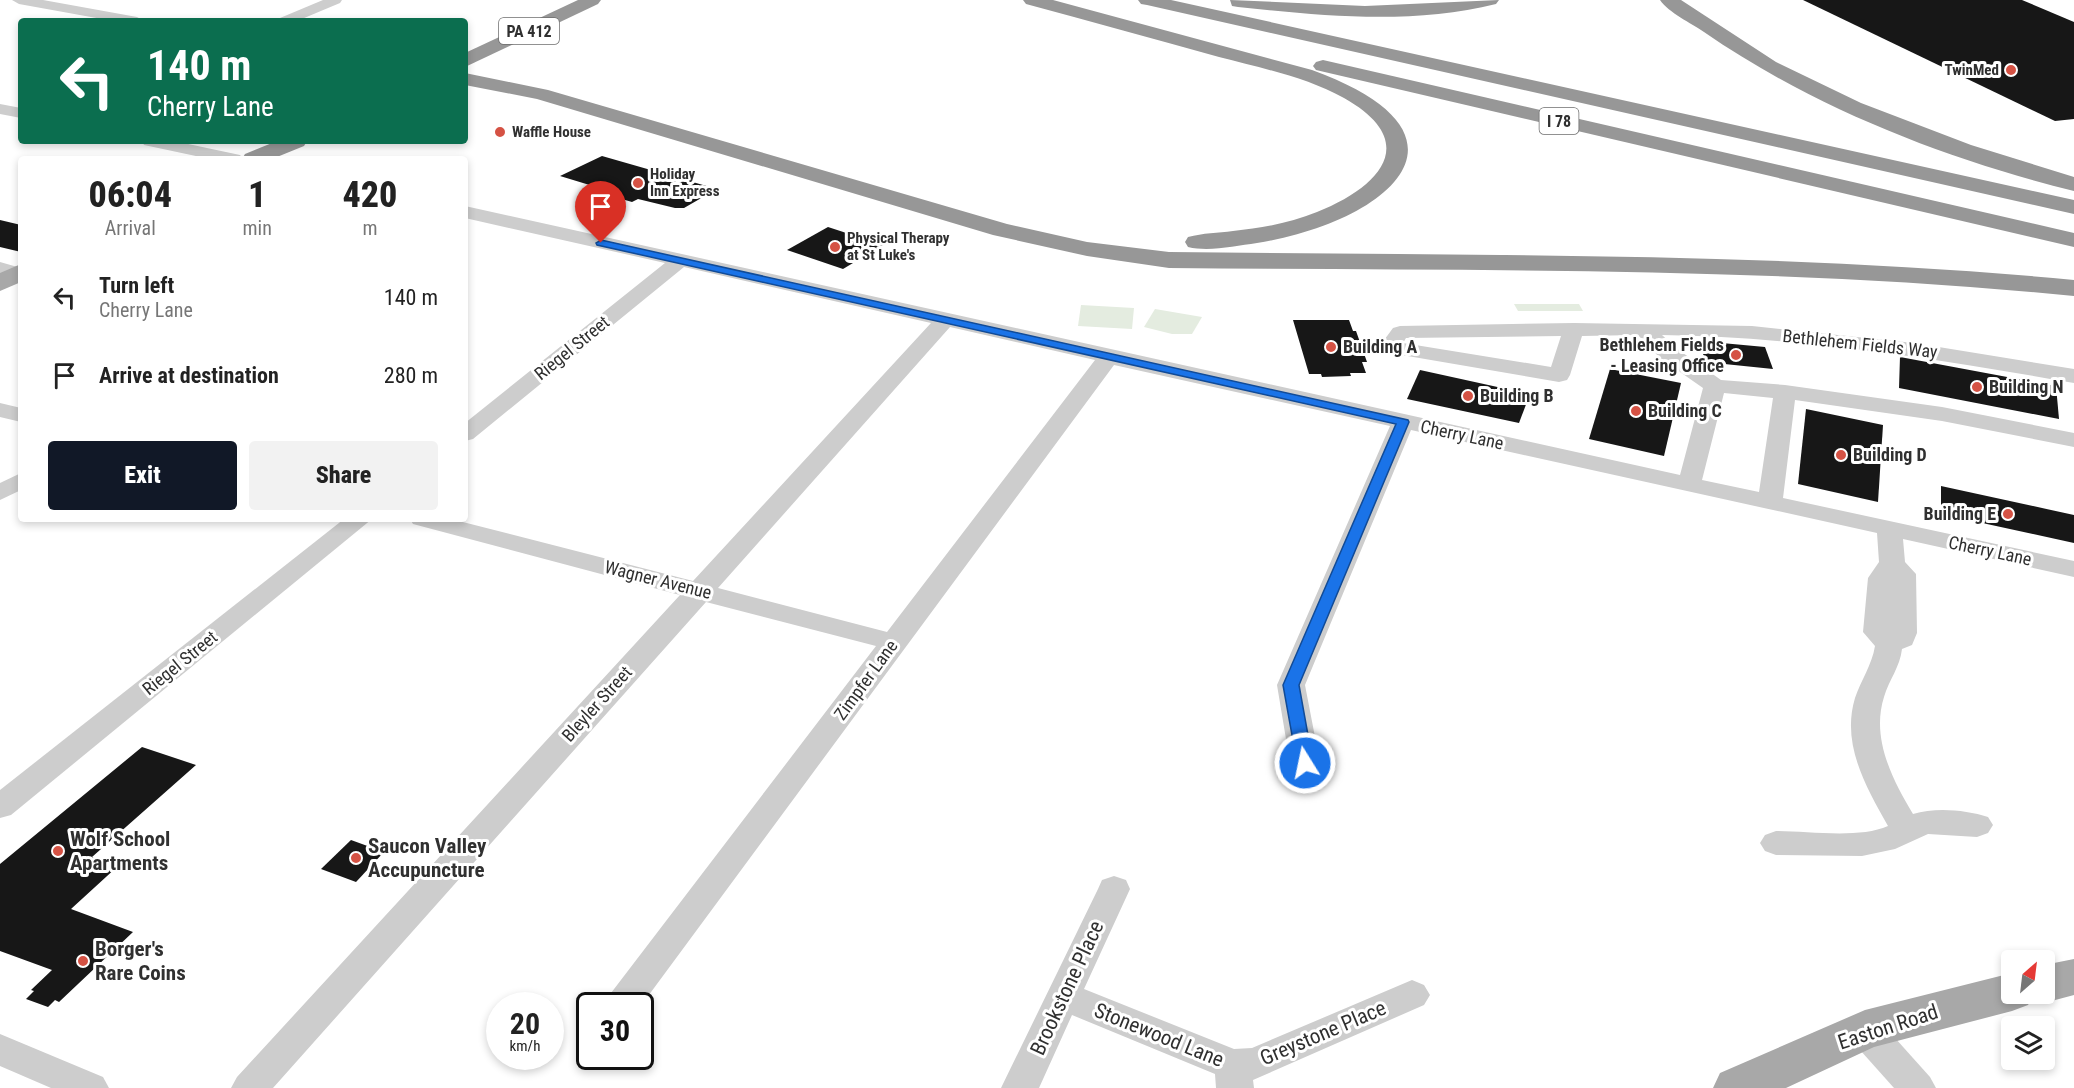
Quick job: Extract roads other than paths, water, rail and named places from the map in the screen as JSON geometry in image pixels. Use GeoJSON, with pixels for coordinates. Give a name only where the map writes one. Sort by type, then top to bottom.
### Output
{"type":"FeatureCollection","features":[{"type":"Feature","properties":{"kind":"highway","name":"PA 412"},"geometry":{"type":"LineString","coordinates":[[468,47],[561,9],[592,0]]}},
{"type":"Feature","properties":{"kind":"highway"},"geometry":{"type":"LineString","coordinates":[[468,80],[598,102],[815,166],[1055,232],[1125,242],[1208,241],[1268,234],[1299,227],[1326,218],[1359,202],[1381,187],[1394,170],[1397,150],[1393,133],[1369,105],[1341,88],[1288,68],[1032,0]]}},
{"type":"Feature","properties":{"kind":"highway","name":"I 78"},"geometry":{"type":"LineString","coordinates":[[1044,0],[2074,240]]}},
{"type":"Feature","properties":{"kind":"highway","name":"I 78"},"geometry":{"type":"LineString","coordinates":[[1147,0],[2074,207]]}},
{"type":"Feature","properties":{"kind":"highway"},"geometry":{"type":"LineString","coordinates":[[1221,0],[1323,10],[1378,11],[1443,8],[1490,0]]}},
{"type":"Feature","properties":{"kind":"highway"},"geometry":{"type":"LineString","coordinates":[[1669,0],[1766,63],[1830,95],[1926,135],[2074,184]]}},
{"type":"Feature","properties":{"kind":"highway","name":"PA 412"},"geometry":{"type":"LineString","coordinates":[[468,59],[561,9]]}},
{"type":"Feature","properties":{"kind":"highway"},"geometry":{"type":"LineString","coordinates":[[538,91],[514,65],[518,44],[561,9]]}},
{"type":"Feature","properties":{"kind":"highway"},"geometry":{"type":"LineString","coordinates":[[468,74],[538,91],[1002,230],[1064,245],[1134,256],[1187,261],[1543,264],[1839,270],[1953,276],[2074,288]]}},
{"type":"Feature","properties":{"kind":"highway"},"geometry":{"type":"LineString","coordinates":[[468,90],[538,91]]}},
{"type":"Feature","properties":{"kind":"highway"},"geometry":{"type":"LineString","coordinates":[[258,156],[288,144]]}},
{"type":"Feature","properties":{"kind":"main road"},"geometry":{"type":"LineString","coordinates":[[256,156],[275,144]]}},
{"type":"Feature","properties":{"kind":"main road"},"geometry":{"type":"LineString","coordinates":[[258,156],[284,144]]}},
{"type":"Feature","properties":{"kind":"main road"},"geometry":{"type":"LineString","coordinates":[[2055,981],[2074,977]]}},
{"type":"Feature","properties":{"kind":"main road","name":"Easton Road"},"geometry":{"type":"LineString","coordinates":[[1737,1088],[1864,1030],[2001,995]]}},
{"type":"Feature","properties":{"kind":"street"},"geometry":{"type":"LineString","coordinates":[[19,0],[120,18]]}},
{"type":"Feature","properties":{"kind":"street"},"geometry":{"type":"LineString","coordinates":[[76,10],[106,0]]}},
{"type":"Feature","properties":{"kind":"street"},"geometry":{"type":"LineString","coordinates":[[292,18],[335,0]]}},
{"type":"Feature","properties":{"kind":"street"},"geometry":{"type":"LineString","coordinates":[[0,109],[18,112]]}},
{"type":"Feature","properties":{"kind":"street"},"geometry":{"type":"LineString","coordinates":[[164,144],[220,156]]}},
{"type":"Feature","properties":{"kind":"street","name":"Cherry Lane"},"geometry":{"type":"LineString","coordinates":[[468,213],[1109,357],[2074,569]]}},
{"type":"Feature","properties":{"kind":"street","name":"Riegel Street"},"geometry":{"type":"LineString","coordinates":[[468,432],[680,261]]}},
{"type":"Feature","properties":{"kind":"street","name":"Bleyler Street"},"geometry":{"type":"LineString","coordinates":[[250,1088],[392,933],[698,590],[945,320]]}},
{"type":"Feature","properties":{"kind":"street"},"geometry":{"type":"LineString","coordinates":[[1644,328],[1668,353],[1715,386],[1785,392],[1942,414],[2074,440]]}},
{"type":"Feature","properties":{"kind":"street","name":"Bethlehem Fields Way"},"geometry":{"type":"LineString","coordinates":[[1574,329],[1560,375],[1390,347],[1400,332],[1574,329],[1644,328],[1735,331],[1877,344],[2074,376]]}},
{"type":"Feature","properties":{"kind":"street","name":"Zimpfer Lane"},"geometry":{"type":"LineString","coordinates":[[631,992],[1109,357]]}},
{"type":"Feature","properties":{"kind":"street"},"geometry":{"type":"LineString","coordinates":[[1689,485],[1715,386]]}},
{"type":"Feature","properties":{"kind":"street"},"geometry":{"type":"LineString","coordinates":[[1770,503],[1785,392]]}},
{"type":"Feature","properties":{"kind":"street"},"geometry":{"type":"LineString","coordinates":[[0,410],[18,414]]}},
{"type":"Feature","properties":{"kind":"street"},"geometry":{"type":"LineString","coordinates":[[1305,763],[1291,685],[1403,422]]}},
{"type":"Feature","properties":{"kind":"street"},"geometry":{"type":"LineString","coordinates":[[0,493],[18,482]]}},
{"type":"Feature","properties":{"kind":"street","name":"Riegel Street"},"geometry":{"type":"LineString","coordinates":[[0,807],[356,522]]}},
{"type":"Feature","properties":{"kind":"street","name":"Wagner Avenue"},"geometry":{"type":"LineString","coordinates":[[434,522],[893,642]]}},
{"type":"Feature","properties":{"kind":"street"},"geometry":{"type":"LineString","coordinates":[[1890,529],[1892,564],[1903,574],[1904,633],[1902,639],[1889,644],[1887,663],[1869,699],[1866,738],[1877,775],[1906,829]]}},
{"type":"Feature","properties":{"kind":"street"},"geometry":{"type":"LineString","coordinates":[[1776,843],[1862,844],[1884,840],[1906,829],[1938,822],[1977,825]]}},
{"type":"Feature","properties":{"kind":"street","name":"Brookstone Place"},"geometry":{"type":"LineString","coordinates":[[1020,1088],[1113,889]]}},
{"type":"Feature","properties":{"kind":"street","name":"Greystone Place"},"geometry":{"type":"LineString","coordinates":[[1234,1076],[1254,1064],[1412,995]]}},
{"type":"Feature","properties":{"kind":"street","name":"Stonewood Lane"},"geometry":{"type":"LineString","coordinates":[[1063,996],[1234,1076]]}},
{"type":"Feature","properties":{"kind":"street"},"geometry":{"type":"LineString","coordinates":[[1864,1030],[1917,1088]]}},
{"type":"Feature","properties":{"kind":"street"},"geometry":{"type":"LineString","coordinates":[[0,1049],[90,1088]]}},
{"type":"Feature","properties":{"kind":"place","name":"TwinMed"},"geometry":{"type":"Point","coordinates":[2011,70]}},
{"type":"Feature","properties":{"kind":"place","name":"Waffle House"},"geometry":{"type":"Point","coordinates":[500,132]}},
{"type":"Feature","properties":{"kind":"place","name":"Holiday Inn Express"},"geometry":{"type":"Point","coordinates":[638,183]}},
{"type":"Feature","properties":{"kind":"place","name":"Physical Therapy at St Luke's"},"geometry":{"type":"Point","coordinates":[835,247]}},
{"type":"Feature","properties":{"kind":"place","name":"Building A"},"geometry":{"type":"Point","coordinates":[1331,347]}},
{"type":"Feature","properties":{"kind":"place","name":"Bethlehem Fields - Leasing Office"},"geometry":{"type":"Point","coordinates":[1736,355]}},
{"type":"Feature","properties":{"kind":"place","name":"Building N"},"geometry":{"type":"Point","coordinates":[1977,387]}},
{"type":"Feature","properties":{"kind":"place","name":"Building B"},"geometry":{"type":"Point","coordinates":[1468,396]}},
{"type":"Feature","properties":{"kind":"place","name":"Building C"},"geometry":{"type":"Point","coordinates":[1636,411]}},
{"type":"Feature","properties":{"kind":"place","name":"Building D"},"geometry":{"type":"Point","coordinates":[1841,455]}},
{"type":"Feature","properties":{"kind":"place","name":"Building E"},"geometry":{"type":"Point","coordinates":[2008,514]}},
{"type":"Feature","properties":{"kind":"place","name":"Wolf School Apartments"},"geometry":{"type":"Point","coordinates":[58,851]}},
{"type":"Feature","properties":{"kind":"place","name":"Saucon Valley Accupuncture"},"geometry":{"type":"Point","coordinates":[356,858]}},
{"type":"Feature","properties":{"kind":"place","name":"Borger's Rare Coins"},"geometry":{"type":"Point","coordinates":[83,961]}}]}
